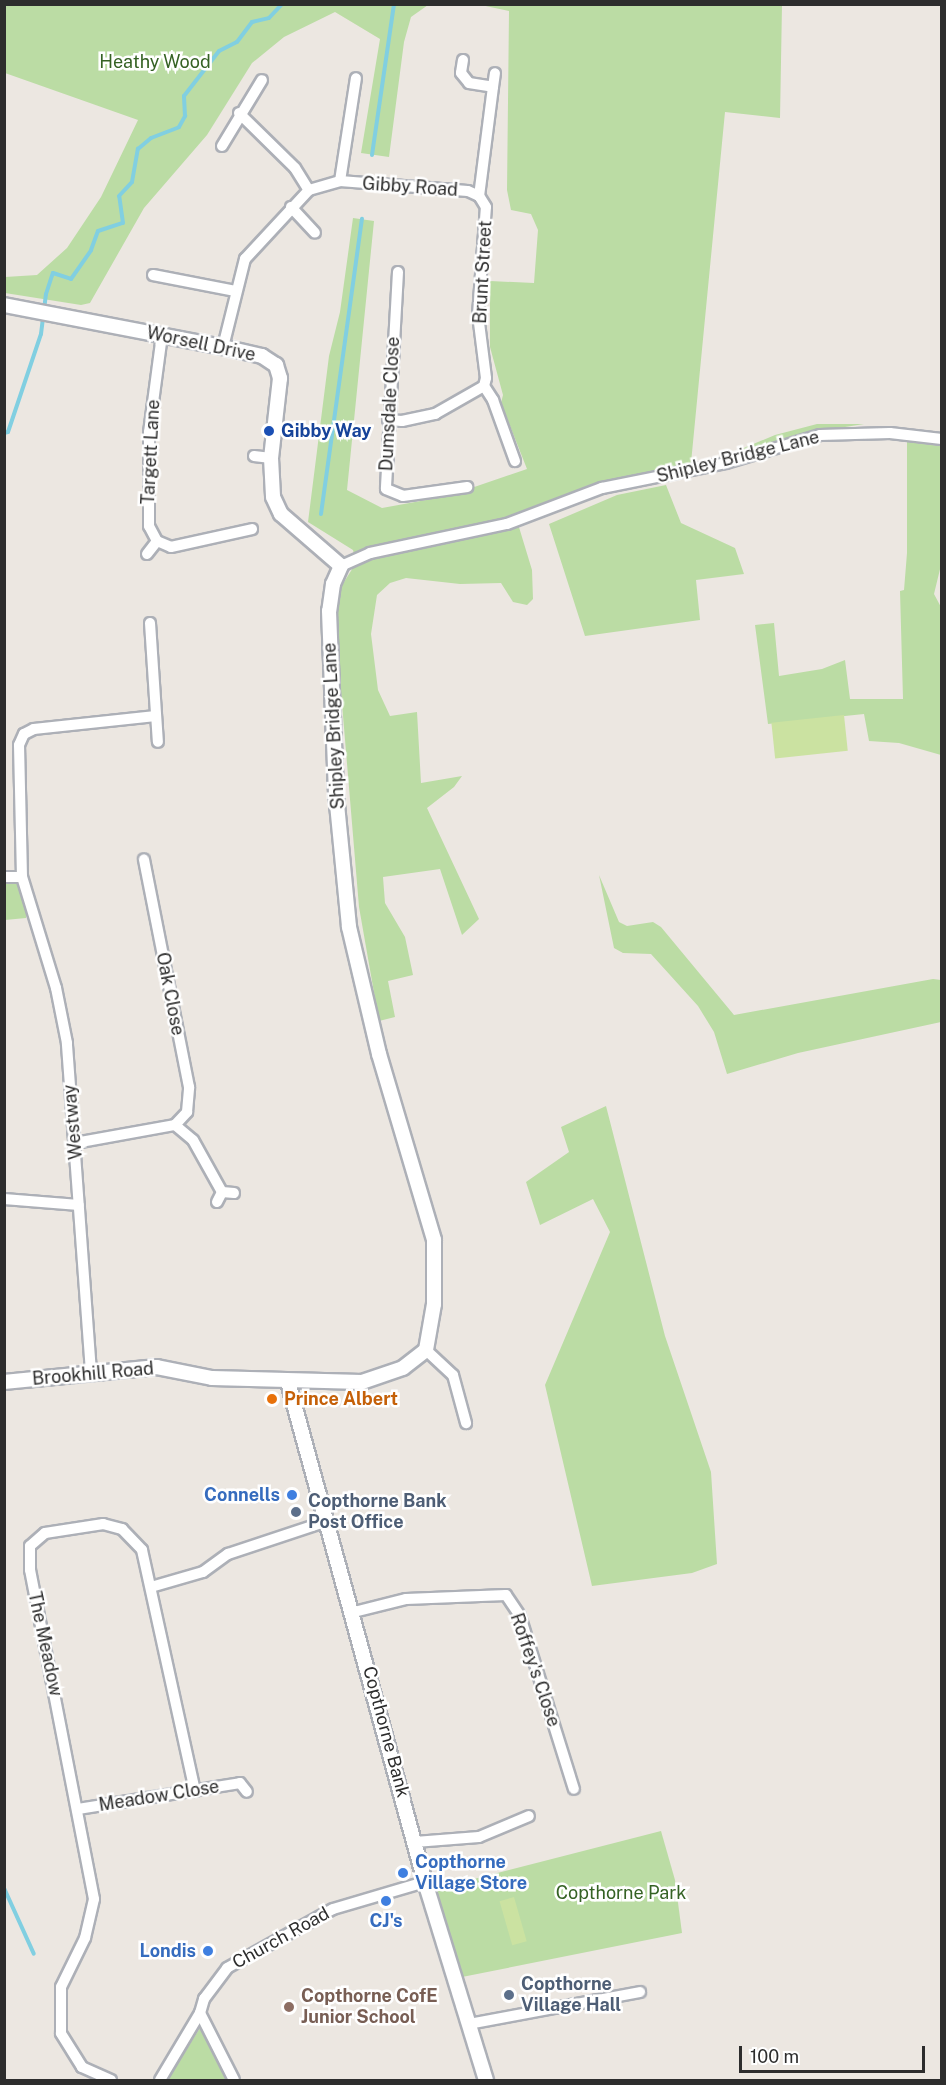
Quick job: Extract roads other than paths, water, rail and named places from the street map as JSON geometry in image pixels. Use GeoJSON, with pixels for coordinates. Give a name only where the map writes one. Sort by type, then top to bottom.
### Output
{"type":"FeatureCollection","features":[{"type":"Feature","properties":{"kind":"street"},"geometry":{"type":"LineString","coordinates":[[463,60],[461,73],[469,83],[494,87]]}},
{"type":"Feature","properties":{"kind":"street","name":"Brunt Street"},"geometry":{"type":"LineString","coordinates":[[495,73],[479,196],[486,207],[478,315],[486,378],[484,386],[493,400],[515,461]]}},
{"type":"Feature","properties":{"kind":"street","name":"Gibby Road"},"geometry":{"type":"LineString","coordinates":[[340,182],[357,78]]}},
{"type":"Feature","properties":{"kind":"street"},"geometry":{"type":"LineString","coordinates":[[222,146],[239,113],[262,80]]}},
{"type":"Feature","properties":{"kind":"street"},"geometry":{"type":"LineString","coordinates":[[239,113],[295,168],[309,190]]}},
{"type":"Feature","properties":{"kind":"street","name":"Gibby Road"},"geometry":{"type":"LineString","coordinates":[[223,347],[235,291],[250,252],[309,190],[340,182],[468,191],[479,196]]}},
{"type":"Feature","properties":{"kind":"street"},"geometry":{"type":"LineString","coordinates":[[291,207],[315,233]]}},
{"type":"Feature","properties":{"kind":"street","name":"Dumsdale Close"},"geometry":{"type":"LineString","coordinates":[[398,273],[388,420],[386,489],[403,496],[467,487]]}},
{"type":"Feature","properties":{"kind":"street"},"geometry":{"type":"LineString","coordinates":[[153,275],[235,291]]}},
{"type":"Feature","properties":{"kind":"street","name":"Worsell Drive"},"geometry":{"type":"LineString","coordinates":[[4,305],[26,307],[223,347],[262,356],[276,365],[279,392],[271,458],[273,497],[281,514],[341,566]]}},
{"type":"Feature","properties":{"kind":"street","name":"Targett Lane"},"geometry":{"type":"LineString","coordinates":[[157,541],[149,526],[147,469],[162,335]]}},
{"type":"Feature","properties":{"kind":"street"},"geometry":{"type":"LineString","coordinates":[[388,420],[402,421],[435,414],[484,386]]}},
{"type":"Feature","properties":{"kind":"street","name":"Shipley Bridge Lane"},"geometry":{"type":"LineString","coordinates":[[426,1350],[434,1304],[434,1240],[379,1054],[349,927],[336,794],[329,611],[333,584],[341,566],[370,553],[507,524],[602,488],[726,464],[820,435],[890,432],[942,439]]}},
{"type":"Feature","properties":{"kind":"street"},"geometry":{"type":"LineString","coordinates":[[254,456],[271,458]]}},
{"type":"Feature","properties":{"kind":"street"},"geometry":{"type":"LineString","coordinates":[[147,554],[157,541],[171,547],[185,546],[252,529]]}},
{"type":"Feature","properties":{"kind":"street"},"geometry":{"type":"LineString","coordinates":[[150,623],[158,742]]}},
{"type":"Feature","properties":{"kind":"street","name":"Westway"},"geometry":{"type":"LineString","coordinates":[[91,1372],[67,1043],[56,988],[22,877],[19,745],[24,734],[34,729],[155,716]]}},
{"type":"Feature","properties":{"kind":"street","name":"Oak Close"},"geometry":{"type":"LineString","coordinates":[[144,860],[189,1087],[187,1112],[175,1125]]}},
{"type":"Feature","properties":{"kind":"street"},"geometry":{"type":"LineString","coordinates":[[4,877],[22,877]]}},
{"type":"Feature","properties":{"kind":"street"},"geometry":{"type":"LineString","coordinates":[[75,1143],[175,1125],[193,1140],[224,1196]]}},
{"type":"Feature","properties":{"kind":"street"},"geometry":{"type":"LineString","coordinates":[[4,1198],[79,1205]]}},
{"type":"Feature","properties":{"kind":"street"},"geometry":{"type":"LineString","coordinates":[[288,1382],[362,1382],[403,1368],[426,1350],[453,1375],[466,1423]]}},
{"type":"Feature","properties":{"kind":"street","name":"Brookhill Road"},"geometry":{"type":"LineString","coordinates":[[4,1382],[157,1367],[212,1378],[288,1382]]}},
{"type":"Feature","properties":{"kind":"street","name":"Copthorne Bank"},"geometry":{"type":"LineString","coordinates":[[288,1382],[354,1612],[425,1882],[486,2080]]}},
{"type":"Feature","properties":{"kind":"street"},"geometry":{"type":"LineString","coordinates":[[152,1587],[204,1572],[228,1554],[327,1521]]}},
{"type":"Feature","properties":{"kind":"street","name":"The Meadow"},"geometry":{"type":"LineString","coordinates":[[111,2080],[82,2067],[61,2033],[61,1988],[85,1938],[94,1899],[30,1570],[30,1546],[50,1532],[103,1524],[122,1529],[142,1550],[152,1587],[195,1791]]}},
{"type":"Feature","properties":{"kind":"street","name":"Roffey's Close"},"geometry":{"type":"LineString","coordinates":[[354,1612],[406,1599],[506,1595],[520,1616],[574,1790]]}},
{"type":"Feature","properties":{"kind":"street","name":"Meadow Close"},"geometry":{"type":"LineString","coordinates":[[78,1809],[244,1784]]}},
{"type":"Feature","properties":{"kind":"street"},"geometry":{"type":"LineString","coordinates":[[415,1842],[479,1837],[521,1816]]}},
{"type":"Feature","properties":{"kind":"street","name":"Church Road"},"geometry":{"type":"LineString","coordinates":[[160,2080],[200,2013],[204,1999],[227,1968],[333,1910],[425,1882]]}},
{"type":"Feature","properties":{"kind":"street"},"geometry":{"type":"LineString","coordinates":[[470,2024],[640,1992]]}},
{"type":"Feature","properties":{"kind":"street"},"geometry":{"type":"LineString","coordinates":[[200,2013],[234,2080]]}},
{"type":"Feature","properties":{"kind":"waterway"},"geometry":{"type":"LineString","coordinates":[[4,433],[8,432],[41,334],[46,294],[53,273],[71,279],[91,250],[98,231],[123,223],[119,196],[132,182],[138,149],[151,138],[179,127],[185,116],[184,96],[219,51],[237,42],[252,22],[269,18],[282,4]]}},
{"type":"Feature","properties":{"kind":"waterway"},"geometry":{"type":"LineString","coordinates":[[372,155],[394,4]]}},
{"type":"Feature","properties":{"kind":"waterway"},"geometry":{"type":"LineString","coordinates":[[321,514],[362,219]]}},
{"type":"Feature","properties":{"kind":"waterway"},"geometry":{"type":"LineString","coordinates":[[4,1888],[34,1954]]}},
{"type":"Feature","properties":{"kind":"place","name":"Gibby Way"},"geometry":{"type":"Point","coordinates":[269,431]}},
{"type":"Feature","properties":{"kind":"place","name":"Prince Albert"},"geometry":{"type":"Point","coordinates":[272,1399]}},
{"type":"Feature","properties":{"kind":"place","name":"Connells"},"geometry":{"type":"Point","coordinates":[292,1495]}},
{"type":"Feature","properties":{"kind":"place","name":"Copthorne Bank Post Office"},"geometry":{"type":"Point","coordinates":[296,1512]}},
{"type":"Feature","properties":{"kind":"place","name":"Copthorne Village Store"},"geometry":{"type":"Point","coordinates":[403,1873]}},
{"type":"Feature","properties":{"kind":"place","name":"CJ's"},"geometry":{"type":"Point","coordinates":[386,1901]}},
{"type":"Feature","properties":{"kind":"place","name":"Londis"},"geometry":{"type":"Point","coordinates":[208,1951]}},
{"type":"Feature","properties":{"kind":"place","name":"Copthorne Village Hall"},"geometry":{"type":"Point","coordinates":[509,1995]}},
{"type":"Feature","properties":{"kind":"place","name":"Copthorne CofE Junior School"},"geometry":{"type":"Point","coordinates":[289,2007]}},
{"type":"Feature","properties":{"kind":"park label","name":"Heathy Wood"},"geometry":{"type":"Point","coordinates":[155,62]}},
{"type":"Feature","properties":{"kind":"park label","name":"Copthorne Park"},"geometry":{"type":"Point","coordinates":[621,1893]}}]}
